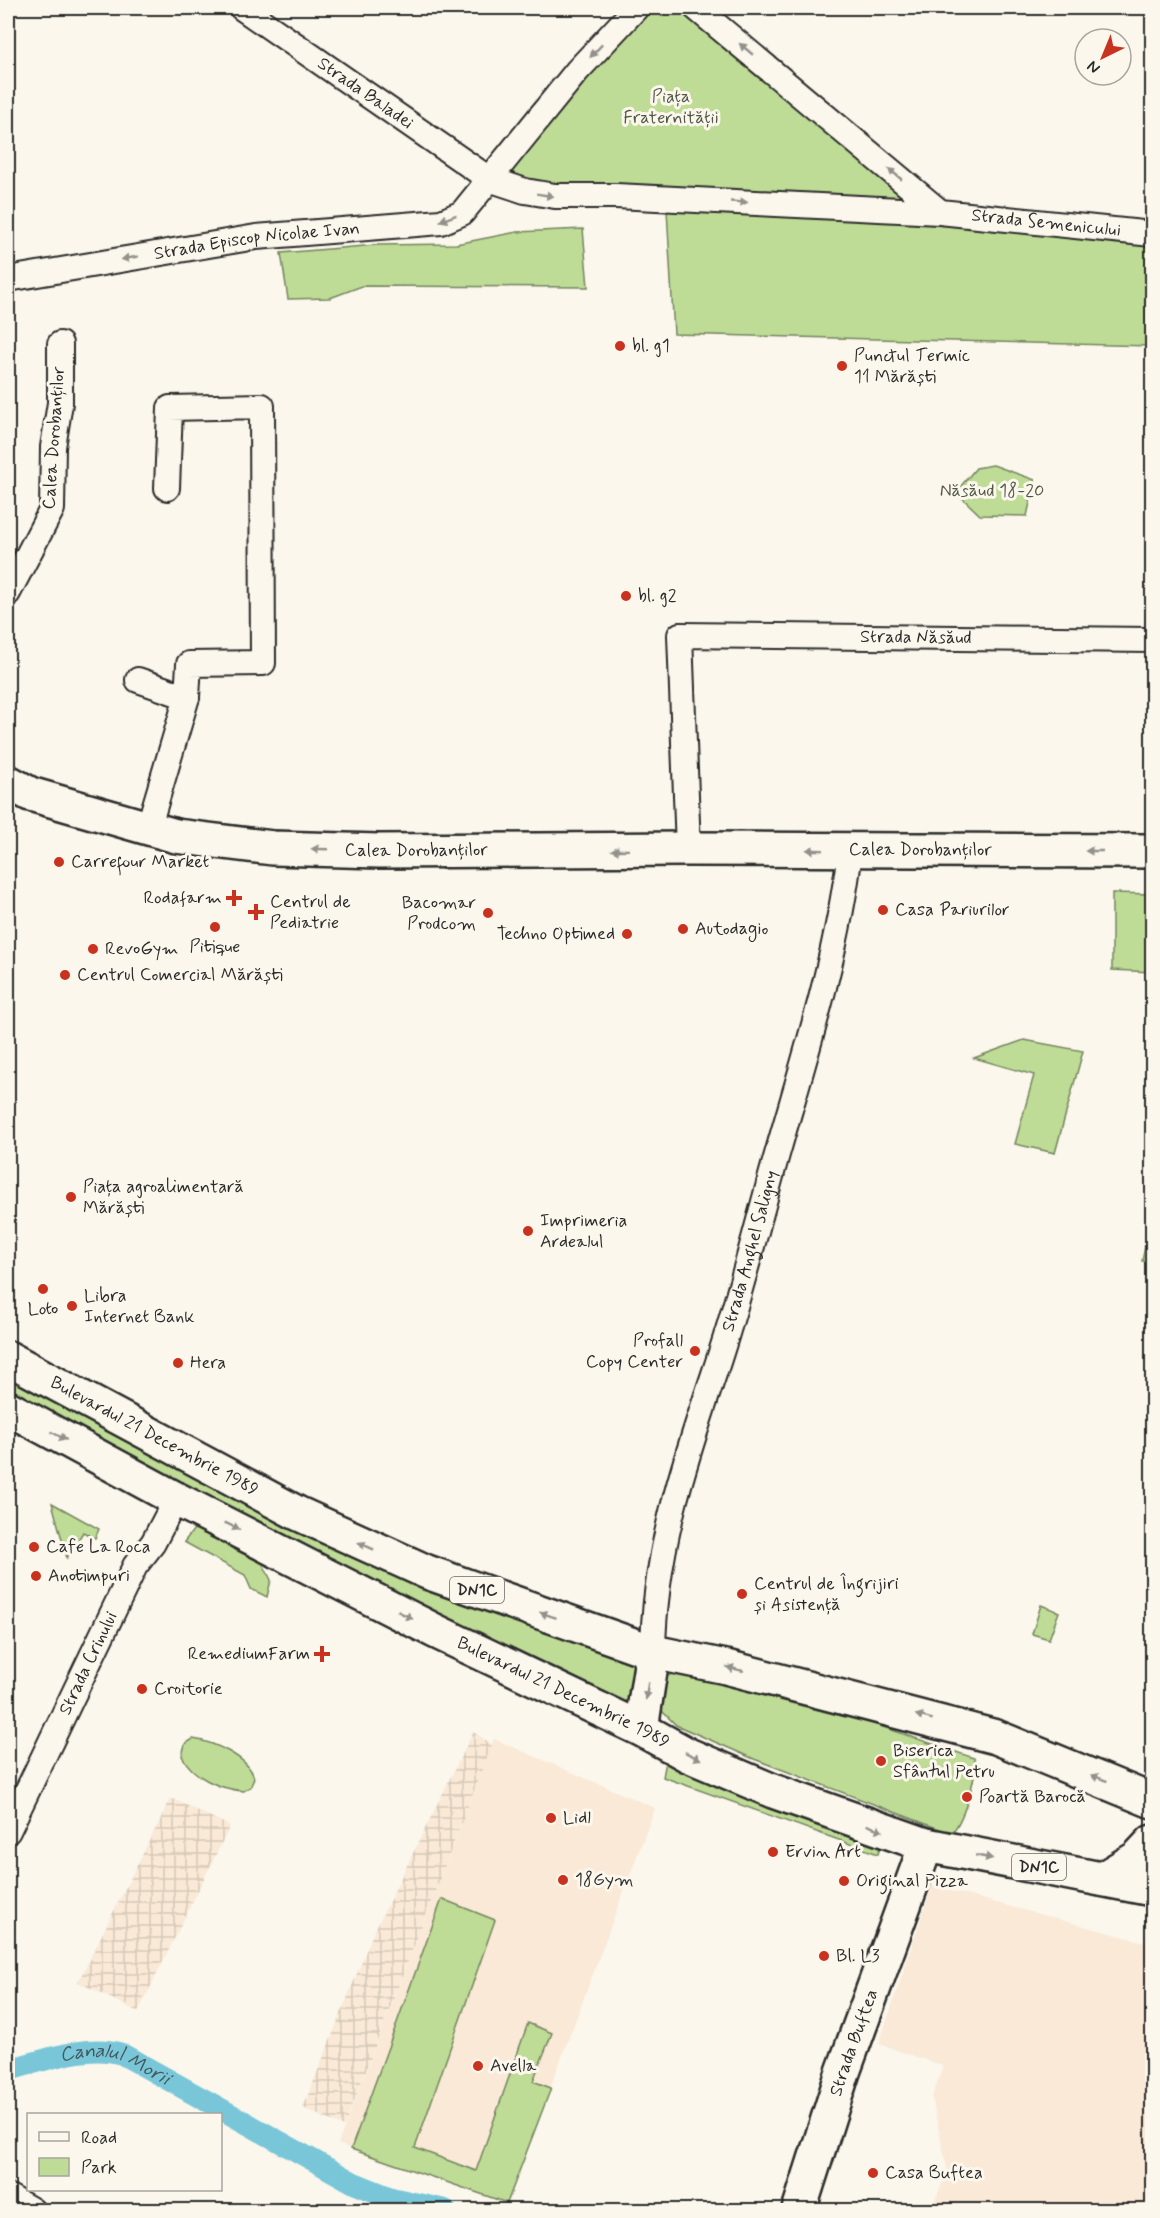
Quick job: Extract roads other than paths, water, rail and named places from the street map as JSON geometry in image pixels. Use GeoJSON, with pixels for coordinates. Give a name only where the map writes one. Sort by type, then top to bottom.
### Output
{"type":"FeatureCollection","features":[{"type":"Feature","properties":{"kind":"main road","name":"Calea Dorobanților"},"geometry":{"type":"LineString","coordinates":[[8,782],[30,794],[148,830],[181,837],[273,848],[379,851],[1152,850]]}},
{"type":"Feature","properties":{"kind":"main road","name":"Bulevardul 21 Decembrie 1989"},"geometry":{"type":"LineString","coordinates":[[8,1358],[297,1513],[367,1547],[427,1572],[653,1652],[726,1667],[981,1732],[1148,1801]]}},
{"type":"Feature","properties":{"kind":"main road","name":"Bulevardul 21 Decembrie 1989"},"geometry":{"type":"LineString","coordinates":[[8,1408],[176,1499],[435,1631],[641,1729],[688,1755],[773,1791],[926,1845],[1152,1889]]}},
{"type":"Feature","properties":{"kind":"main road"},"geometry":{"type":"LineString","coordinates":[[641,1729],[653,1652]]}},
{"type":"Feature","properties":{"kind":"main road"},"geometry":{"type":"LineString","coordinates":[[1102,1879],[1137,1858],[1152,1842]]}},
{"type":"Feature","properties":{"kind":"main road","name":"Strada Buftea"},"geometry":{"type":"LineString","coordinates":[[798,2211],[843,2072],[926,1845]]}},
{"type":"Feature","properties":{"kind":"street","name":"Strada Baladei"},"geometry":{"type":"LineString","coordinates":[[242,8],[489,178]]}},
{"type":"Feature","properties":{"kind":"street"},"geometry":{"type":"LineString","coordinates":[[636,8],[577,71],[489,178],[525,191],[555,196],[616,196],[940,212]]}},
{"type":"Feature","properties":{"kind":"street"},"geometry":{"type":"LineString","coordinates":[[696,8],[940,212]]}},
{"type":"Feature","properties":{"kind":"street","name":"Strada Episcop Nicolae Ivan"},"geometry":{"type":"LineString","coordinates":[[8,279],[256,237],[441,222],[462,213],[489,178]]}},
{"type":"Feature","properties":{"kind":"street","name":"Strada Semenicului"},"geometry":{"type":"LineString","coordinates":[[940,212],[1152,234]]}},
{"type":"Feature","properties":{"kind":"street","name":"Calea Dorobanților"},"geometry":{"type":"LineString","coordinates":[[8,593],[52,510],[53,447],[60,403],[60,344]]}},
{"type":"Feature","properties":{"kind":"street"},"geometry":{"type":"LineString","coordinates":[[148,830],[187,697],[189,664],[263,663],[262,406],[171,408],[167,488]]}},
{"type":"Feature","properties":{"kind":"street","name":"Strada Năsăud"},"geometry":{"type":"LineString","coordinates":[[688,849],[680,636],[1152,640]]}},
{"type":"Feature","properties":{"kind":"street"},"geometry":{"type":"LineString","coordinates":[[138,680],[187,697]]}},
{"type":"Feature","properties":{"kind":"street","name":"Strada Anghel Saligny"},"geometry":{"type":"LineString","coordinates":[[653,1652],[653,1613],[680,1473],[714,1374],[803,1064],[846,890],[850,851]]}},
{"type":"Feature","properties":{"kind":"street","name":"Strada Crinului"},"geometry":{"type":"LineString","coordinates":[[8,1831],[135,1566],[153,1543],[176,1499]]}},
{"type":"Feature","properties":{"kind":"street"},"geometry":{"type":"LineString","coordinates":[[8,2196],[32,2211]]}},
{"type":"Feature","properties":{"kind":"waterway","name":"Canalul Morii"},"geometry":{"type":"LineString","coordinates":[[8,2070],[79,2052],[108,2051],[122,2054],[354,2183],[391,2198],[445,2210]]}},
{"type":"Feature","properties":{"kind":"place","name":"bl. g1"},"geometry":{"type":"Point","coordinates":[620,346]}},
{"type":"Feature","properties":{"kind":"place","name":"Punctul Termic 11 Mărăști"},"geometry":{"type":"Point","coordinates":[842,366]}},
{"type":"Feature","properties":{"kind":"place","name":"bl. g2"},"geometry":{"type":"Point","coordinates":[626,596]}},
{"type":"Feature","properties":{"kind":"place","name":"Carrefour Market"},"geometry":{"type":"Point","coordinates":[59,862]}},
{"type":"Feature","properties":{"kind":"place","name":"Rodafarm"},"geometry":{"type":"Point","coordinates":[234,898]}},
{"type":"Feature","properties":{"kind":"place","name":"Casa Pariurilor"},"geometry":{"type":"Point","coordinates":[883,910]}},
{"type":"Feature","properties":{"kind":"place","name":"Centrul de Pediatrie"},"geometry":{"type":"Point","coordinates":[256,912]}},
{"type":"Feature","properties":{"kind":"place","name":"Bacomar Prodcom"},"geometry":{"type":"Point","coordinates":[488,913]}},
{"type":"Feature","properties":{"kind":"place","name":"Pitique"},"geometry":{"type":"Point","coordinates":[215,927]}},
{"type":"Feature","properties":{"kind":"place","name":"Autodagio"},"geometry":{"type":"Point","coordinates":[683,929]}},
{"type":"Feature","properties":{"kind":"place","name":"Techno Optimed"},"geometry":{"type":"Point","coordinates":[627,934]}},
{"type":"Feature","properties":{"kind":"place","name":"RevoGym"},"geometry":{"type":"Point","coordinates":[93,949]}},
{"type":"Feature","properties":{"kind":"place","name":"Centrul Comercial Mărăști"},"geometry":{"type":"Point","coordinates":[65,975]}},
{"type":"Feature","properties":{"kind":"place","name":"Piața agroalimentară Mărăști"},"geometry":{"type":"Point","coordinates":[71,1197]}},
{"type":"Feature","properties":{"kind":"place","name":"Imprimeria Ardealul"},"geometry":{"type":"Point","coordinates":[528,1231]}},
{"type":"Feature","properties":{"kind":"place","name":"Loto"},"geometry":{"type":"Point","coordinates":[43,1289]}},
{"type":"Feature","properties":{"kind":"place","name":"Libra Internet Bank"},"geometry":{"type":"Point","coordinates":[72,1306]}},
{"type":"Feature","properties":{"kind":"place","name":"Profall Copy Center"},"geometry":{"type":"Point","coordinates":[695,1351]}},
{"type":"Feature","properties":{"kind":"place","name":"Hera"},"geometry":{"type":"Point","coordinates":[178,1363]}},
{"type":"Feature","properties":{"kind":"place","name":"Cafe La Roca"},"geometry":{"type":"Point","coordinates":[34,1547]}},
{"type":"Feature","properties":{"kind":"place","name":"Anotimpuri"},"geometry":{"type":"Point","coordinates":[36,1576]}},
{"type":"Feature","properties":{"kind":"place","name":"Centrul de Îngrijiri și Asistență"},"geometry":{"type":"Point","coordinates":[742,1594]}},
{"type":"Feature","properties":{"kind":"place","name":"RemediumFarm"},"geometry":{"type":"Point","coordinates":[322,1654]}},
{"type":"Feature","properties":{"kind":"place","name":"Croitorie"},"geometry":{"type":"Point","coordinates":[142,1689]}},
{"type":"Feature","properties":{"kind":"place","name":"Biserica Sfântul Petru"},"geometry":{"type":"Point","coordinates":[881,1761]}},
{"type":"Feature","properties":{"kind":"place","name":"Poartă Barocă"},"geometry":{"type":"Point","coordinates":[967,1797]}},
{"type":"Feature","properties":{"kind":"place","name":"Lidl"},"geometry":{"type":"Point","coordinates":[551,1818]}},
{"type":"Feature","properties":{"kind":"place","name":"Ervin Art"},"geometry":{"type":"Point","coordinates":[773,1852]}},
{"type":"Feature","properties":{"kind":"place","name":"18Gym"},"geometry":{"type":"Point","coordinates":[563,1880]}},
{"type":"Feature","properties":{"kind":"place","name":"Original Pizza"},"geometry":{"type":"Point","coordinates":[844,1881]}},
{"type":"Feature","properties":{"kind":"place","name":"Bl. L3"},"geometry":{"type":"Point","coordinates":[824,1956]}},
{"type":"Feature","properties":{"kind":"place","name":"Avella"},"geometry":{"type":"Point","coordinates":[478,2066]}},
{"type":"Feature","properties":{"kind":"place","name":"Casa Buftea"},"geometry":{"type":"Point","coordinates":[873,2173]}},
{"type":"Feature","properties":{"kind":"park label","name":"Piața Fraternității"},"geometry":{"type":"Point","coordinates":[671,107]}},
{"type":"Feature","properties":{"kind":"park label","name":"Năsăud 18-20"},"geometry":{"type":"Point","coordinates":[992,491]}}]}
